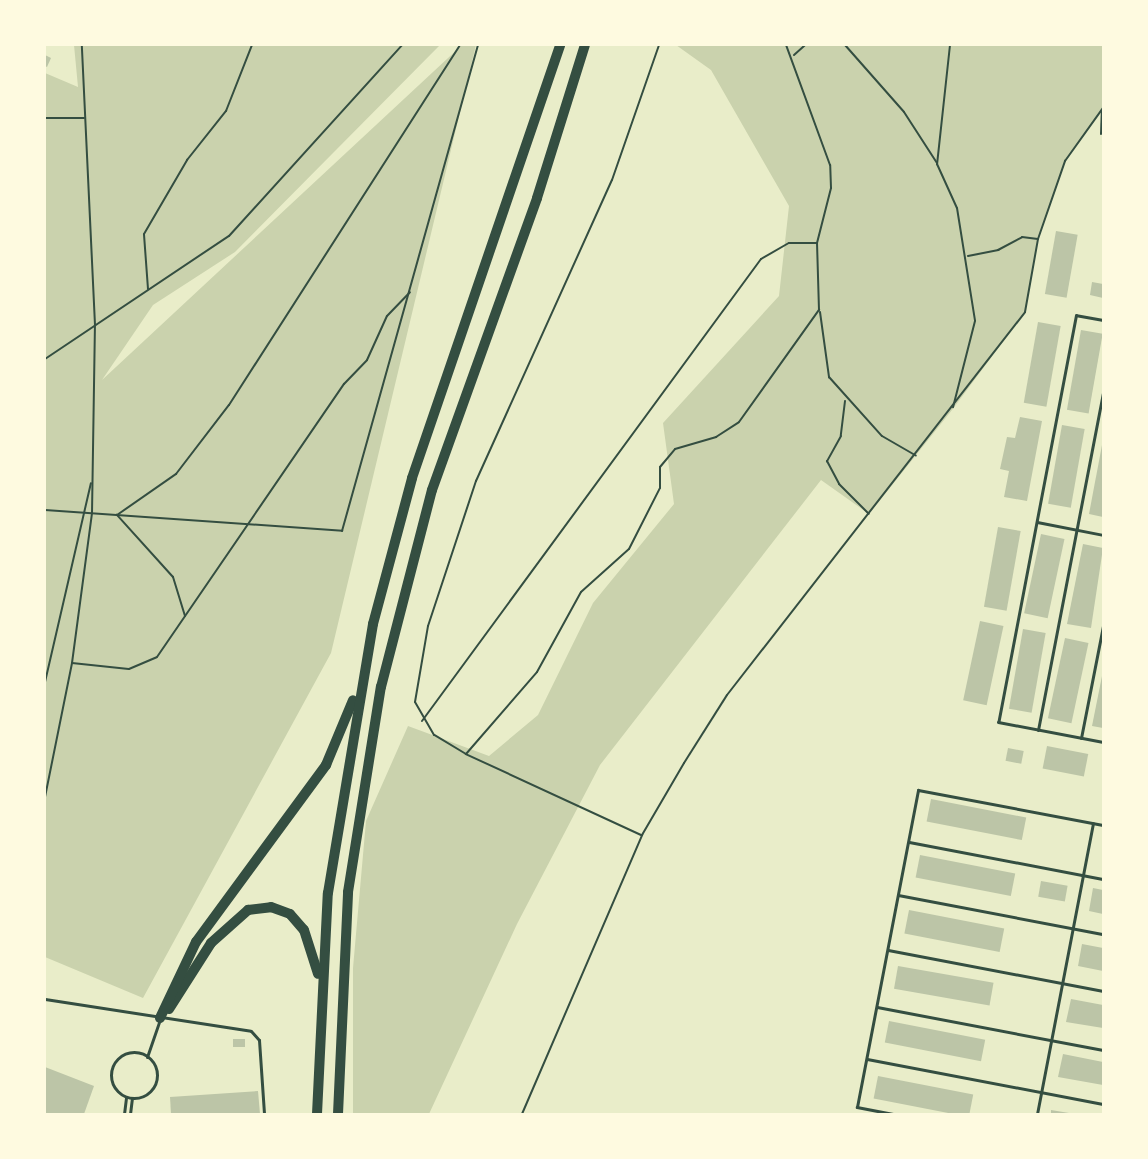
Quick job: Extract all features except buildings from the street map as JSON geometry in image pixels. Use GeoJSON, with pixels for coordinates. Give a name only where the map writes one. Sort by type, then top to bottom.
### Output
{"type":"FeatureCollection","features":[{"type":"Feature","properties":{"kind":"highway"},"geometry":{"type":"LineString","coordinates":[[317,1114],[320,979],[357,692],[412,478],[560,45]]}},
{"type":"Feature","properties":{"kind":"highway"},"geometry":{"type":"LineString","coordinates":[[338,1114],[348,892],[381,687],[432,490],[537,198],[585,45]]}},
{"type":"Feature","properties":{"kind":"highway"},"geometry":{"type":"LineString","coordinates":[[160,1018],[196,942],[326,765],[357,692]]}},
{"type":"Feature","properties":{"kind":"highway"},"geometry":{"type":"LineString","coordinates":[[160,1018],[183,993],[211,943],[248,910],[271,907],[290,914],[304,930],[320,979]]}},
{"type":"Feature","properties":{"kind":"lane"},"geometry":{"type":"LineString","coordinates":[[1103,320],[1076,315],[998,722],[1103,742]]}},
{"type":"Feature","properties":{"kind":"lane"},"geometry":{"type":"LineString","coordinates":[[1038,730],[1103,393]]}},
{"type":"Feature","properties":{"kind":"lane"},"geometry":{"type":"LineString","coordinates":[[1036,522],[1103,535]]}},
{"type":"Feature","properties":{"kind":"lane"},"geometry":{"type":"LineString","coordinates":[[1081,738],[1103,626]]}},
{"type":"Feature","properties":{"kind":"lane"},"geometry":{"type":"LineString","coordinates":[[893,1114],[858,1107],[918,790],[1103,825]]}},
{"type":"Feature","properties":{"kind":"lane"},"geometry":{"type":"LineString","coordinates":[[1037,1114],[1093,823]]}},
{"type":"Feature","properties":{"kind":"lane"},"geometry":{"type":"LineString","coordinates":[[909,842],[1103,879]]}},
{"type":"Feature","properties":{"kind":"lane"},"geometry":{"type":"LineString","coordinates":[[898,895],[1103,934]]}},
{"type":"Feature","properties":{"kind":"lane"},"geometry":{"type":"LineString","coordinates":[[888,950],[1103,991]]}},
{"type":"Feature","properties":{"kind":"lane"},"geometry":{"type":"LineString","coordinates":[[45,999],[252,1030],[259,1040],[264,1114]]}},
{"type":"Feature","properties":{"kind":"lane"},"geometry":{"type":"LineString","coordinates":[[877,1007],[1103,1050]]}},
{"type":"Feature","properties":{"kind":"lane"},"geometry":{"type":"LineString","coordinates":[[147,1057],[128,1053],[112,1067],[114,1087],[126,1097],[144,1095],[156,1080],[147,1057],[160,1018]]}},
{"type":"Feature","properties":{"kind":"lane"},"geometry":{"type":"LineString","coordinates":[[867,1059],[1103,1104]]}},
{"type":"Feature","properties":{"kind":"lane"},"geometry":{"type":"LineString","coordinates":[[124,1114],[126,1097]]}},
{"type":"Feature","properties":{"kind":"lane"},"geometry":{"type":"LineString","coordinates":[[130,1114],[132,1098]]}},
{"type":"Feature","properties":{"kind":"path"},"geometry":{"type":"LineString","coordinates":[[45,796],[72,663],[92,513],[95,325],[82,45]]}},
{"type":"Feature","properties":{"kind":"path"},"geometry":{"type":"LineString","coordinates":[[148,289],[144,234],[187,160],[226,111],[252,45]]}},
{"type":"Feature","properties":{"kind":"path"},"geometry":{"type":"LineString","coordinates":[[45,359],[230,236],[402,45]]}},
{"type":"Feature","properties":{"kind":"path"},"geometry":{"type":"LineString","coordinates":[[117,515],[176,474],[229,405],[460,45]]}},
{"type":"Feature","properties":{"kind":"path"},"geometry":{"type":"LineString","coordinates":[[45,510],[342,531],[412,291],[478,45]]}},
{"type":"Feature","properties":{"kind":"path"},"geometry":{"type":"LineString","coordinates":[[642,835],[466,754],[422,721],[415,702],[428,626],[476,482],[612,180],[659,45]]}},
{"type":"Feature","properties":{"kind":"path"},"geometry":{"type":"LineString","coordinates":[[786,45],[794,55],[830,165],[831,188],[817,243],[819,310],[829,377],[845,401],[871,419],[882,436],[916,456]]}},
{"type":"Feature","properties":{"kind":"path"},"geometry":{"type":"LineString","coordinates":[[794,55],[805,45]]}},
{"type":"Feature","properties":{"kind":"path"},"geometry":{"type":"LineString","coordinates":[[845,45],[904,112],[937,164],[957,208],[968,256],[975,321],[952,410]]}},
{"type":"Feature","properties":{"kind":"path"},"geometry":{"type":"LineString","coordinates":[[937,164],[950,45]]}},
{"type":"Feature","properties":{"kind":"path"},"geometry":{"type":"LineString","coordinates":[[1101,134],[1103,108]]}},
{"type":"Feature","properties":{"kind":"path"},"geometry":{"type":"LineString","coordinates":[[522,1114],[642,835],[728,695],[1026,312],[1038,239],[1065,161],[1103,108]]}},
{"type":"Feature","properties":{"kind":"path"},"geometry":{"type":"LineString","coordinates":[[45,118],[84,118]]}},
{"type":"Feature","properties":{"kind":"path"},"geometry":{"type":"LineString","coordinates":[[968,256],[998,250],[1022,237],[1038,239]]}},
{"type":"Feature","properties":{"kind":"path"},"geometry":{"type":"LineString","coordinates":[[422,721],[761,259],[789,243],[817,243]]}},
{"type":"Feature","properties":{"kind":"path"},"geometry":{"type":"LineString","coordinates":[[72,663],[129,669],[157,657],[344,384],[367,360],[387,316],[412,291]]}},
{"type":"Feature","properties":{"kind":"path"},"geometry":{"type":"LineString","coordinates":[[466,754],[537,672],[581,592],[629,549],[660,488],[660,467],[675,449],[716,437],[739,422],[819,310]]}},
{"type":"Feature","properties":{"kind":"path"},"geometry":{"type":"LineString","coordinates":[[845,401],[841,436],[827,461],[839,484],[869,514]]}},
{"type":"Feature","properties":{"kind":"path"},"geometry":{"type":"LineString","coordinates":[[45,682],[92,477]]}},
{"type":"Feature","properties":{"kind":"path"},"geometry":{"type":"LineString","coordinates":[[117,515],[173,577],[185,616]]}},
{"type":"Feature","properties":{"kind":"green space"},"geometry":{"type":"Polygon","coordinates":[[[74,45],[440,45],[235,252],[153,305],[102,380],[462,45],[476,45],[331,653],[143,998],[45,957],[45,73],[78,87],[74,45]]]}},
{"type":"Feature","properties":{"kind":"green space"},"geometry":{"type":"Polygon","coordinates":[[[676,45],[1103,45],[1103,108],[1065,161],[1038,239],[1025,312],[952,410],[869,514],[821,480],[600,765],[517,924],[429,1114],[353,1114],[353,968],[366,821],[408,726],[489,756],[538,715],[593,603],[674,504],[663,423],[779,296],[789,206],[711,70],[676,45]]]}}]}
